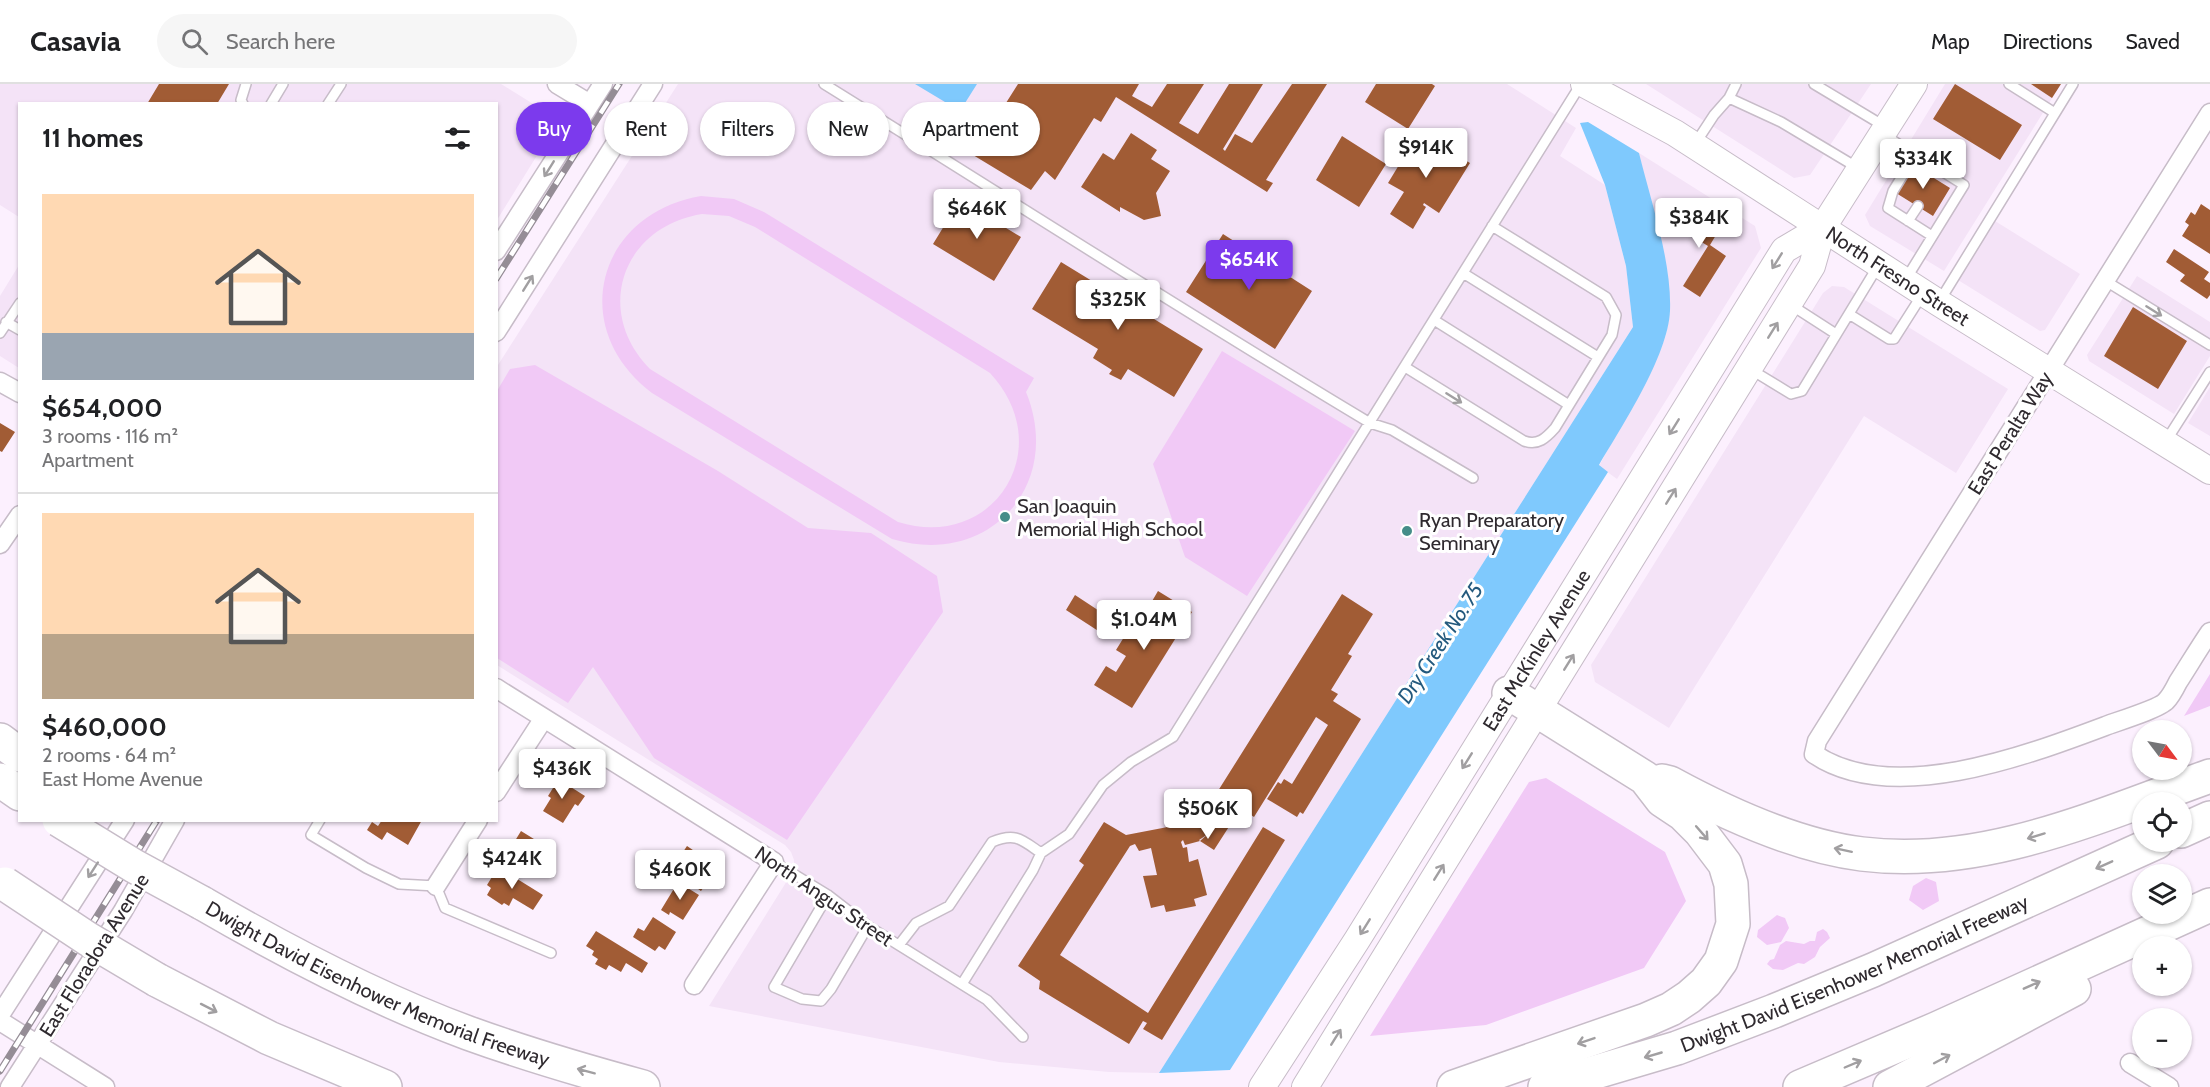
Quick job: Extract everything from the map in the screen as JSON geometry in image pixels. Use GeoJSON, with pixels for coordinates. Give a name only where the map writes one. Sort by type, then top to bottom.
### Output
{"type":"FeatureCollection","features":[{"type":"Feature","properties":{"kind":"highway"},"geometry":{"type":"LineString","coordinates":[[1509,693],[1645,778],[1670,783],[1730,814],[1818,845],[1860,854],[1934,855],[2000,846],[2033,838],[2210,776]]}},
{"type":"Feature","properties":{"kind":"highway"},"geometry":{"type":"LineString","coordinates":[[0,740],[18,754]]}},
{"type":"Feature","properties":{"kind":"highway"},"geometry":{"type":"LineString","coordinates":[[1454,1087],[1646,1020],[1671,1009],[1706,982],[1721,961],[1733,924],[1731,884],[1725,864],[1700,831],[1683,814],[1662,800],[1645,778]]}},
{"type":"Feature","properties":{"kind":"highway"},"geometry":{"type":"LineString","coordinates":[[0,780],[18,793]]}},
{"type":"Feature","properties":{"kind":"highway"},"geometry":{"type":"LineString","coordinates":[[2192,826],[2210,818]]}},
{"type":"Feature","properties":{"kind":"highway","name":"Dwight David Eisenhower Memorial Freeway"},"geometry":{"type":"LineString","coordinates":[[61,822],[134,866],[282,949],[395,1003],[479,1037],[562,1065],[643,1087]]}},
{"type":"Feature","properties":{"kind":"highway"},"geometry":{"type":"LineString","coordinates":[[104,822],[202,903]]}},
{"type":"Feature","properties":{"kind":"highway","name":"Dwight David Eisenhower Memorial Freeway"},"geometry":{"type":"LineString","coordinates":[[1545,1087],[1677,1048],[1774,1011],[1873,970],[2135,852]]}},
{"type":"Feature","properties":{"kind":"highway"},"geometry":{"type":"LineString","coordinates":[[3,882],[88,939],[157,981],[269,1038],[352,1087]]}},
{"type":"Feature","properties":{"kind":"highway"},"geometry":{"type":"LineString","coordinates":[[1800,1087],[1936,1029],[2210,905]]}},
{"type":"Feature","properties":{"kind":"highway"},"geometry":{"type":"LineString","coordinates":[[2179,936],[2210,920]]}},
{"type":"Feature","properties":{"kind":"highway"},"geometry":{"type":"LineString","coordinates":[[1890,1087],[2013,1020],[2132,960]]}},
{"type":"Feature","properties":{"kind":"highway"},"geometry":{"type":"LineString","coordinates":[[269,1038],[385,1087]]}},
{"type":"Feature","properties":{"kind":"main road","name":"North Fresno Street"},"geometry":{"type":"LineString","coordinates":[[1583,84],[1694,145],[1922,292],[2210,471]]}},
{"type":"Feature","properties":{"kind":"main road","name":"East McKinley Avenue"},"geometry":{"type":"LineString","coordinates":[[1305,1087],[1789,304],[1812,266],[1823,227],[1914,84]]}},
{"type":"Feature","properties":{"kind":"main road","name":"East McKinley Avenue"},"geometry":{"type":"LineString","coordinates":[[1262,1087],[1357,940],[1785,250],[1823,227]]}},
{"type":"Feature","properties":{"kind":"street"},"geometry":{"type":"LineString","coordinates":[[557,84],[587,102]]}},
{"type":"Feature","properties":{"kind":"street"},"geometry":{"type":"LineString","coordinates":[[591,102],[603,84]]}},
{"type":"Feature","properties":{"kind":"street"},"geometry":{"type":"LineString","coordinates":[[498,329],[653,84]]}},
{"type":"Feature","properties":{"kind":"street","name":"East Peralta Way"},"geometry":{"type":"LineString","coordinates":[[2210,113],[1817,741],[1814,754],[1842,769],[1876,775],[1934,774],[2002,762],[2044,749],[2165,703],[2210,632]]}},
{"type":"Feature","properties":{"kind":"street"},"geometry":{"type":"LineString","coordinates":[[498,248],[557,156]]}},
{"type":"Feature","properties":{"kind":"street"},"geometry":{"type":"LineString","coordinates":[[0,382],[18,392]]}},
{"type":"Feature","properties":{"kind":"street"},"geometry":{"type":"LineString","coordinates":[[0,544],[18,518]]}},
{"type":"Feature","properties":{"kind":"street","name":"North Angus Street"},"geometry":{"type":"LineString","coordinates":[[498,689],[774,862]]}},
{"type":"Feature","properties":{"kind":"street"},"geometry":{"type":"LineString","coordinates":[[498,789],[544,718]]}},
{"type":"Feature","properties":{"kind":"street"},"geometry":{"type":"LineString","coordinates":[[0,1016],[124,822]]}},
{"type":"Feature","properties":{"kind":"street","name":"East Floradora Avenue"},"geometry":{"type":"LineString","coordinates":[[10,1087],[123,911],[174,822]]}},
{"type":"Feature","properties":{"kind":"street"},"geometry":{"type":"LineString","coordinates":[[436,886],[477,822]]}},
{"type":"Feature","properties":{"kind":"street"},"geometry":{"type":"LineString","coordinates":[[694,985],[774,862]]}},
{"type":"Feature","properties":{"kind":"street"},"geometry":{"type":"LineString","coordinates":[[0,1021],[105,1087]]}},
{"type":"Feature","properties":{"kind":"street"},"geometry":{"type":"LineString","coordinates":[[2130,1063],[2169,1087]]}},
{"type":"Feature","properties":{"kind":"lane"},"geometry":{"type":"LineString","coordinates":[[242,102],[246,84]]}},
{"type":"Feature","properties":{"kind":"lane"},"geometry":{"type":"LineString","coordinates":[[272,102],[283,84]]}},
{"type":"Feature","properties":{"kind":"lane"},"geometry":{"type":"LineString","coordinates":[[329,102],[341,84]]}},
{"type":"Feature","properties":{"kind":"lane"},"geometry":{"type":"LineString","coordinates":[[824,84],[1235,342],[1370,423],[1392,430],[1473,478]]}},
{"type":"Feature","properties":{"kind":"lane"},"geometry":{"type":"LineString","coordinates":[[962,984],[1033,870],[1041,853],[1069,834],[1103,785],[1131,762],[1173,737],[1583,84]]}},
{"type":"Feature","properties":{"kind":"lane"},"geometry":{"type":"LineString","coordinates":[[1694,145],[1729,98],[1736,84]]}},
{"type":"Feature","properties":{"kind":"lane"},"geometry":{"type":"LineString","coordinates":[[1814,84],[1884,131],[1938,174],[1964,185],[1932,236],[1922,292]]}},
{"type":"Feature","properties":{"kind":"lane"},"geometry":{"type":"LineString","coordinates":[[2009,84],[2055,113]]}},
{"type":"Feature","properties":{"kind":"lane"},"geometry":{"type":"LineString","coordinates":[[1849,314],[1889,339],[1894,339],[1922,292],[2055,113],[2073,84]]}},
{"type":"Feature","properties":{"kind":"lane"},"geometry":{"type":"LineString","coordinates":[[1729,98],[1781,122],[1860,169]]}},
{"type":"Feature","properties":{"kind":"lane"},"geometry":{"type":"LineString","coordinates":[[1915,154],[1893,191],[1888,208],[1932,236]]}},
{"type":"Feature","properties":{"kind":"lane"},"geometry":{"type":"LineString","coordinates":[[1908,221],[1918,206]]}},
{"type":"Feature","properties":{"kind":"lane"},"geometry":{"type":"LineString","coordinates":[[1405,367],[1531,443],[1546,438],[1555,428],[1612,335],[1616,315],[1606,297],[1492,226]]}},
{"type":"Feature","properties":{"kind":"lane"},"geometry":{"type":"LineString","coordinates":[[1750,368],[1791,394],[1802,391],[1879,264]]}},
{"type":"Feature","properties":{"kind":"lane"},"geometry":{"type":"LineString","coordinates":[[1463,273],[1598,357]]}},
{"type":"Feature","properties":{"kind":"lane"},"geometry":{"type":"LineString","coordinates":[[2104,280],[2210,345]]}},
{"type":"Feature","properties":{"kind":"lane"},"geometry":{"type":"LineString","coordinates":[[1789,304],[1836,334]]}},
{"type":"Feature","properties":{"kind":"lane"},"geometry":{"type":"LineString","coordinates":[[0,333],[18,306]]}},
{"type":"Feature","properties":{"kind":"lane"},"geometry":{"type":"LineString","coordinates":[[1434,320],[1569,405]]}},
{"type":"Feature","properties":{"kind":"lane"},"geometry":{"type":"LineString","coordinates":[[6,322],[18,329]]}},
{"type":"Feature","properties":{"kind":"lane"},"geometry":{"type":"LineString","coordinates":[[2165,443],[2210,372]]}},
{"type":"Feature","properties":{"kind":"lane"},"geometry":{"type":"LineString","coordinates":[[319,822],[311,836],[366,868],[399,884],[436,886],[445,908],[551,953]]}},
{"type":"Feature","properties":{"kind":"lane"},"geometry":{"type":"LineString","coordinates":[[899,945],[916,922],[949,906],[992,842],[1003,837],[1017,837],[1041,853]]}},
{"type":"Feature","properties":{"kind":"lane","name":"North Angus Street"},"geometry":{"type":"LineString","coordinates":[[774,862],[828,895],[867,926],[987,1000],[1023,1036]]}},
{"type":"Feature","properties":{"kind":"lane"},"geometry":{"type":"LineString","coordinates":[[828,895],[774,987],[802,999],[821,1001],[831,989],[867,926]]}},
{"type":"Feature","properties":{"kind":"shaded area"},"geometry":{"type":"Polygon","coordinates":[[[0,84],[501,84],[530,102],[516,102],[516,156],[537,156],[498,218],[498,102],[18,102],[18,216],[0,205],[0,84]]]}},
{"type":"Feature","properties":{"kind":"shaded area","name":"San Joaquin Memorial High School"},"geometry":{"type":"Polygon","coordinates":[[[678,84],[1507,84],[1576,128],[1560,156],[1605,185],[1626,266],[1633,327],[1159,1073],[1109,1072],[999,1062],[709,1006],[794,869],[791,852],[785,845],[498,666],[498,365],[632,156],[688,156],[688,102],[666,102],[678,84]]]}},
{"type":"Feature","properties":{"kind":"shaded area"},"geometry":{"type":"Polygon","coordinates":[[[1646,84],[1871,84],[1810,175],[1794,178],[1646,84]]]}},
{"type":"Feature","properties":{"kind":"shaded area"},"geometry":{"type":"Polygon","coordinates":[[[1945,84],[2061,84],[1944,271],[1870,226],[1865,215],[1945,84]]]}},
{"type":"Feature","properties":{"kind":"shaded area"},"geometry":{"type":"Polygon","coordinates":[[[1639,153],[1755,226],[1761,248],[1617,479],[1599,466],[1656,361],[1666,335],[1670,312],[1667,270],[1639,153]]]}},
{"type":"Feature","properties":{"kind":"shaded area"},"geometry":{"type":"Polygon","coordinates":[[[701,196],[734,199],[764,212],[1034,378],[1026,392],[1035,426],[1035,458],[1026,487],[1010,511],[987,530],[959,541],[927,545],[892,539],[652,393],[625,367],[609,338],[602,307],[605,277],[617,249],[637,225],[665,207],[701,196]],[[702,214],[674,222],[652,236],[635,253],[625,275],[620,298],[623,322],[633,346],[650,369],[898,522],[933,527],[963,522],[988,508],[1006,486],[1017,461],[1018,432],[1010,402],[990,373],[755,227],[729,216],[702,214]]]}},
{"type":"Feature","properties":{"kind":"shaded area"},"geometry":{"type":"Polygon","coordinates":[[[1995,221],[2080,274],[2045,330],[2040,331],[1958,280],[1995,221]]]}},
{"type":"Feature","properties":{"kind":"shaded area"},"geometry":{"type":"Polygon","coordinates":[[[18,267],[18,367],[0,356],[0,296],[18,267]]]}},
{"type":"Feature","properties":{"kind":"shaded area"},"geometry":{"type":"Polygon","coordinates":[[[2137,276],[2210,322],[2210,356],[2174,414],[2089,361],[2087,355],[2137,276]]]}},
{"type":"Feature","properties":{"kind":"shaded area"},"geometry":{"type":"Polygon","coordinates":[[[1832,286],[1844,287],[2008,389],[1956,473],[1864,416],[1669,728],[1595,682],[1591,665],[1823,293],[1832,286]]]}},
{"type":"Feature","properties":{"kind":"shaded area"},"geometry":{"type":"Polygon","coordinates":[[[1222,351],[1355,431],[1247,596],[1185,557],[1153,464],[1222,351]]]}},
{"type":"Feature","properties":{"kind":"shaded area"},"geometry":{"type":"Polygon","coordinates":[[[535,365],[718,471],[808,528],[871,533],[937,576],[943,612],[787,840],[654,758],[593,667],[568,703],[498,659],[498,389],[510,369],[535,365]]]}},
{"type":"Feature","properties":{"kind":"shaded area"},"geometry":{"type":"Polygon","coordinates":[[[2210,387],[2210,436],[2188,423],[2210,387]]]}},
{"type":"Feature","properties":{"kind":"shaded area"},"geometry":{"type":"Polygon","coordinates":[[[2210,674],[2210,706],[2184,716],[2210,674]]]}},
{"type":"Feature","properties":{"kind":"shaded area"},"geometry":{"type":"Polygon","coordinates":[[[1546,778],[1665,852],[1686,901],[1644,968],[1486,1025],[1370,1036],[1529,782],[1546,778]]]}},
{"type":"Feature","properties":{"kind":"shaded area"},"geometry":{"type":"Polygon","coordinates":[[[1926,878],[1936,882],[1939,901],[1923,910],[1909,900],[1913,886],[1926,878]]]}},
{"type":"Feature","properties":{"kind":"shaded area"},"geometry":{"type":"Polygon","coordinates":[[[1777,915],[1785,918],[1789,928],[1781,942],[1767,945],[1757,937],[1758,930],[1777,915]]]}},
{"type":"Feature","properties":{"kind":"shaded area"},"geometry":{"type":"Polygon","coordinates":[[[1823,929],[1830,938],[1820,947],[1815,957],[1804,964],[1798,963],[1783,970],[1773,969],[1767,964],[1774,959],[1780,945],[1786,941],[1804,944],[1815,941],[1817,932],[1823,929]]]}},
{"type":"Feature","properties":{"kind":"water"},"geometry":{"type":"Polygon","coordinates":[[[915,84],[977,84],[966,102],[945,102],[915,84]]]}},
{"type":"Feature","properties":{"kind":"water","name":"Dry Creek No. 75"},"geometry":{"type":"Polygon","coordinates":[[[1588,122],[1639,153],[1660,232],[1670,292],[1667,329],[1653,369],[1599,465],[1608,472],[1230,1070],[1159,1073],[1633,327],[1626,266],[1605,185],[1580,123],[1588,122]]]}},
{"type":"Feature","properties":{"kind":"building"},"geometry":{"type":"Polygon","coordinates":[[[159,84],[229,84],[218,102],[148,102],[159,84]]]}},
{"type":"Feature","properties":{"kind":"building"},"geometry":{"type":"Polygon","coordinates":[[[1018,84],[1139,84],[1132,96],[1152,107],[1167,84],[1204,84],[1179,123],[1198,134],[1229,84],[1263,84],[1223,149],[1225,151],[1235,134],[1252,143],[1292,84],[1327,84],[1266,180],[1273,183],[1267,192],[1116,97],[1101,122],[1094,118],[1055,180],[1045,171],[1031,190],[975,156],[1040,156],[1040,102],[1007,102],[1018,84]]]}},
{"type":"Feature","properties":{"kind":"building"},"geometry":{"type":"Polygon","coordinates":[[[1376,84],[1432,84],[1435,86],[1408,129],[1365,102],[1376,84]]]}},
{"type":"Feature","properties":{"kind":"building"},"geometry":{"type":"Polygon","coordinates":[[[1955,84],[2022,125],[2000,160],[1933,119],[1955,84]]]}},
{"type":"Feature","properties":{"kind":"building"},"geometry":{"type":"Polygon","coordinates":[[[2031,84],[2061,84],[2052,98],[2031,84]]]}},
{"type":"Feature","properties":{"kind":"building"},"geometry":{"type":"Polygon","coordinates":[[[1419,132],[1470,163],[1439,213],[1424,203],[1426,207],[1413,229],[1390,214],[1404,192],[1388,183],[1419,132]]]}},
{"type":"Feature","properties":{"kind":"building"},"geometry":{"type":"Polygon","coordinates":[[[1131,133],[1157,150],[1151,159],[1170,171],[1156,193],[1161,216],[1144,220],[1120,207],[1120,212],[1081,187],[1103,153],[1114,160],[1131,133]]]}},
{"type":"Feature","properties":{"kind":"building"},"geometry":{"type":"Polygon","coordinates":[[[1342,136],[1386,164],[1359,207],[1316,180],[1342,136]]]}},
{"type":"Feature","properties":{"kind":"building"},"geometry":{"type":"Polygon","coordinates":[[[1913,165],[1950,188],[1933,216],[1896,193],[1913,165]]]}},
{"type":"Feature","properties":{"kind":"building"},"geometry":{"type":"Polygon","coordinates":[[[960,200],[1021,237],[994,281],[933,244],[960,200]]]}},
{"type":"Feature","properties":{"kind":"building"},"geometry":{"type":"Polygon","coordinates":[[[2201,204],[2210,210],[2210,254],[2182,236],[2189,225],[2185,222],[2191,212],[2195,215],[2201,204]]]}},
{"type":"Feature","properties":{"kind":"building"},"geometry":{"type":"Polygon","coordinates":[[[1680,205],[1719,230],[1710,245],[1726,256],[1700,297],[1683,286],[1708,246],[1669,222],[1680,205]]]}},
{"type":"Feature","properties":{"kind":"building"},"geometry":{"type":"Polygon","coordinates":[[[1223,234],[1312,291],[1275,349],[1186,292],[1223,234]]]}},
{"type":"Feature","properties":{"kind":"building"},"geometry":{"type":"Polygon","coordinates":[[[2174,249],[2209,272],[2204,279],[2210,283],[2210,295],[2207,299],[2180,281],[2185,275],[2166,262],[2174,249]]]}},
{"type":"Feature","properties":{"kind":"building"},"geometry":{"type":"Polygon","coordinates":[[[1061,262],[1203,349],[1174,397],[1128,369],[1121,380],[1109,374],[1112,370],[1093,358],[1098,349],[1032,309],[1061,262]]]}},
{"type":"Feature","properties":{"kind":"building"},"geometry":{"type":"Polygon","coordinates":[[[2133,307],[2187,341],[2158,389],[2104,356],[2133,307]]]}},
{"type":"Feature","properties":{"kind":"building"},"geometry":{"type":"Polygon","coordinates":[[[0,423],[15,432],[2,452],[0,451],[0,423]]]}},
{"type":"Feature","properties":{"kind":"building"},"geometry":{"type":"Polygon","coordinates":[[[1158,591],[1192,612],[1132,708],[1094,685],[1106,666],[1116,672],[1126,656],[1116,650],[1129,629],[1140,636],[1154,612],[1148,608],[1158,591]]]}},
{"type":"Feature","properties":{"kind":"building"},"geometry":{"type":"Polygon","coordinates":[[[1342,594],[1373,614],[1348,654],[1352,656],[1331,690],[1338,694],[1333,701],[1361,719],[1303,814],[1300,812],[1297,817],[1267,799],[1278,782],[1281,784],[1284,779],[1292,784],[1328,725],[1316,717],[1254,817],[1241,808],[1214,850],[1200,841],[1185,845],[1183,840],[1181,842],[1183,848],[1187,847],[1189,862],[1198,859],[1207,895],[1194,899],[1196,906],[1166,912],[1164,905],[1151,908],[1143,876],[1157,875],[1151,848],[1139,851],[1135,844],[1130,846],[1060,955],[1148,1013],[1263,827],[1285,840],[1162,1040],[1143,1029],[1147,1023],[1143,1021],[1129,1044],[1039,989],[1040,981],[1018,966],[1084,865],[1079,861],[1104,822],[1126,835],[1199,821],[1342,594]]]}},
{"type":"Feature","properties":{"kind":"building"},"geometry":{"type":"Polygon","coordinates":[[[1075,595],[1116,622],[1106,636],[1066,610],[1075,595]]]}},
{"type":"Feature","properties":{"kind":"building"},"geometry":{"type":"Polygon","coordinates":[[[555,777],[585,796],[578,806],[575,804],[563,823],[543,811],[551,798],[548,796],[553,788],[550,785],[555,777]]]}},
{"type":"Feature","properties":{"kind":"building"},"geometry":{"type":"Polygon","coordinates":[[[372,822],[378,826],[381,822],[421,822],[408,845],[387,832],[382,840],[367,830],[372,822]]]}},
{"type":"Feature","properties":{"kind":"building"},"geometry":{"type":"Polygon","coordinates":[[[521,831],[555,852],[541,875],[507,854],[521,831]]]}},
{"type":"Feature","properties":{"kind":"building"},"geometry":{"type":"Polygon","coordinates":[[[687,846],[718,867],[701,891],[671,870],[687,846]]]}},
{"type":"Feature","properties":{"kind":"building"},"geometry":{"type":"Polygon","coordinates":[[[498,867],[543,895],[533,910],[513,898],[509,906],[504,903],[502,905],[487,895],[491,888],[487,885],[498,867]]]}},
{"type":"Feature","properties":{"kind":"building"},"geometry":{"type":"Polygon","coordinates":[[[678,882],[699,895],[683,920],[670,912],[669,915],[661,910],[678,882]]]}},
{"type":"Feature","properties":{"kind":"building"},"geometry":{"type":"Polygon","coordinates":[[[653,917],[676,932],[665,950],[659,946],[655,951],[633,937],[638,928],[644,931],[653,917]]]}},
{"type":"Feature","properties":{"kind":"building"},"geometry":{"type":"Polygon","coordinates":[[[596,931],[648,963],[642,973],[626,963],[621,972],[609,965],[606,970],[595,964],[598,959],[592,955],[594,951],[586,946],[596,931]]]}},
{"type":"Feature","properties":{"kind":"railway"},"geometry":{"type":"LineString","coordinates":[[498,276],[619,84]]}},
{"type":"Feature","properties":{"kind":"railway"},"geometry":{"type":"LineString","coordinates":[[0,1071],[156,822]]}},
{"type":"Feature","properties":{"kind":"place","name":"San Joaquin Memorial High School"},"geometry":{"type":"Point","coordinates":[1005,517]}},
{"type":"Feature","properties":{"kind":"place","name":"Ryan Preparatory Seminary"},"geometry":{"type":"Point","coordinates":[1407,531]}}]}
